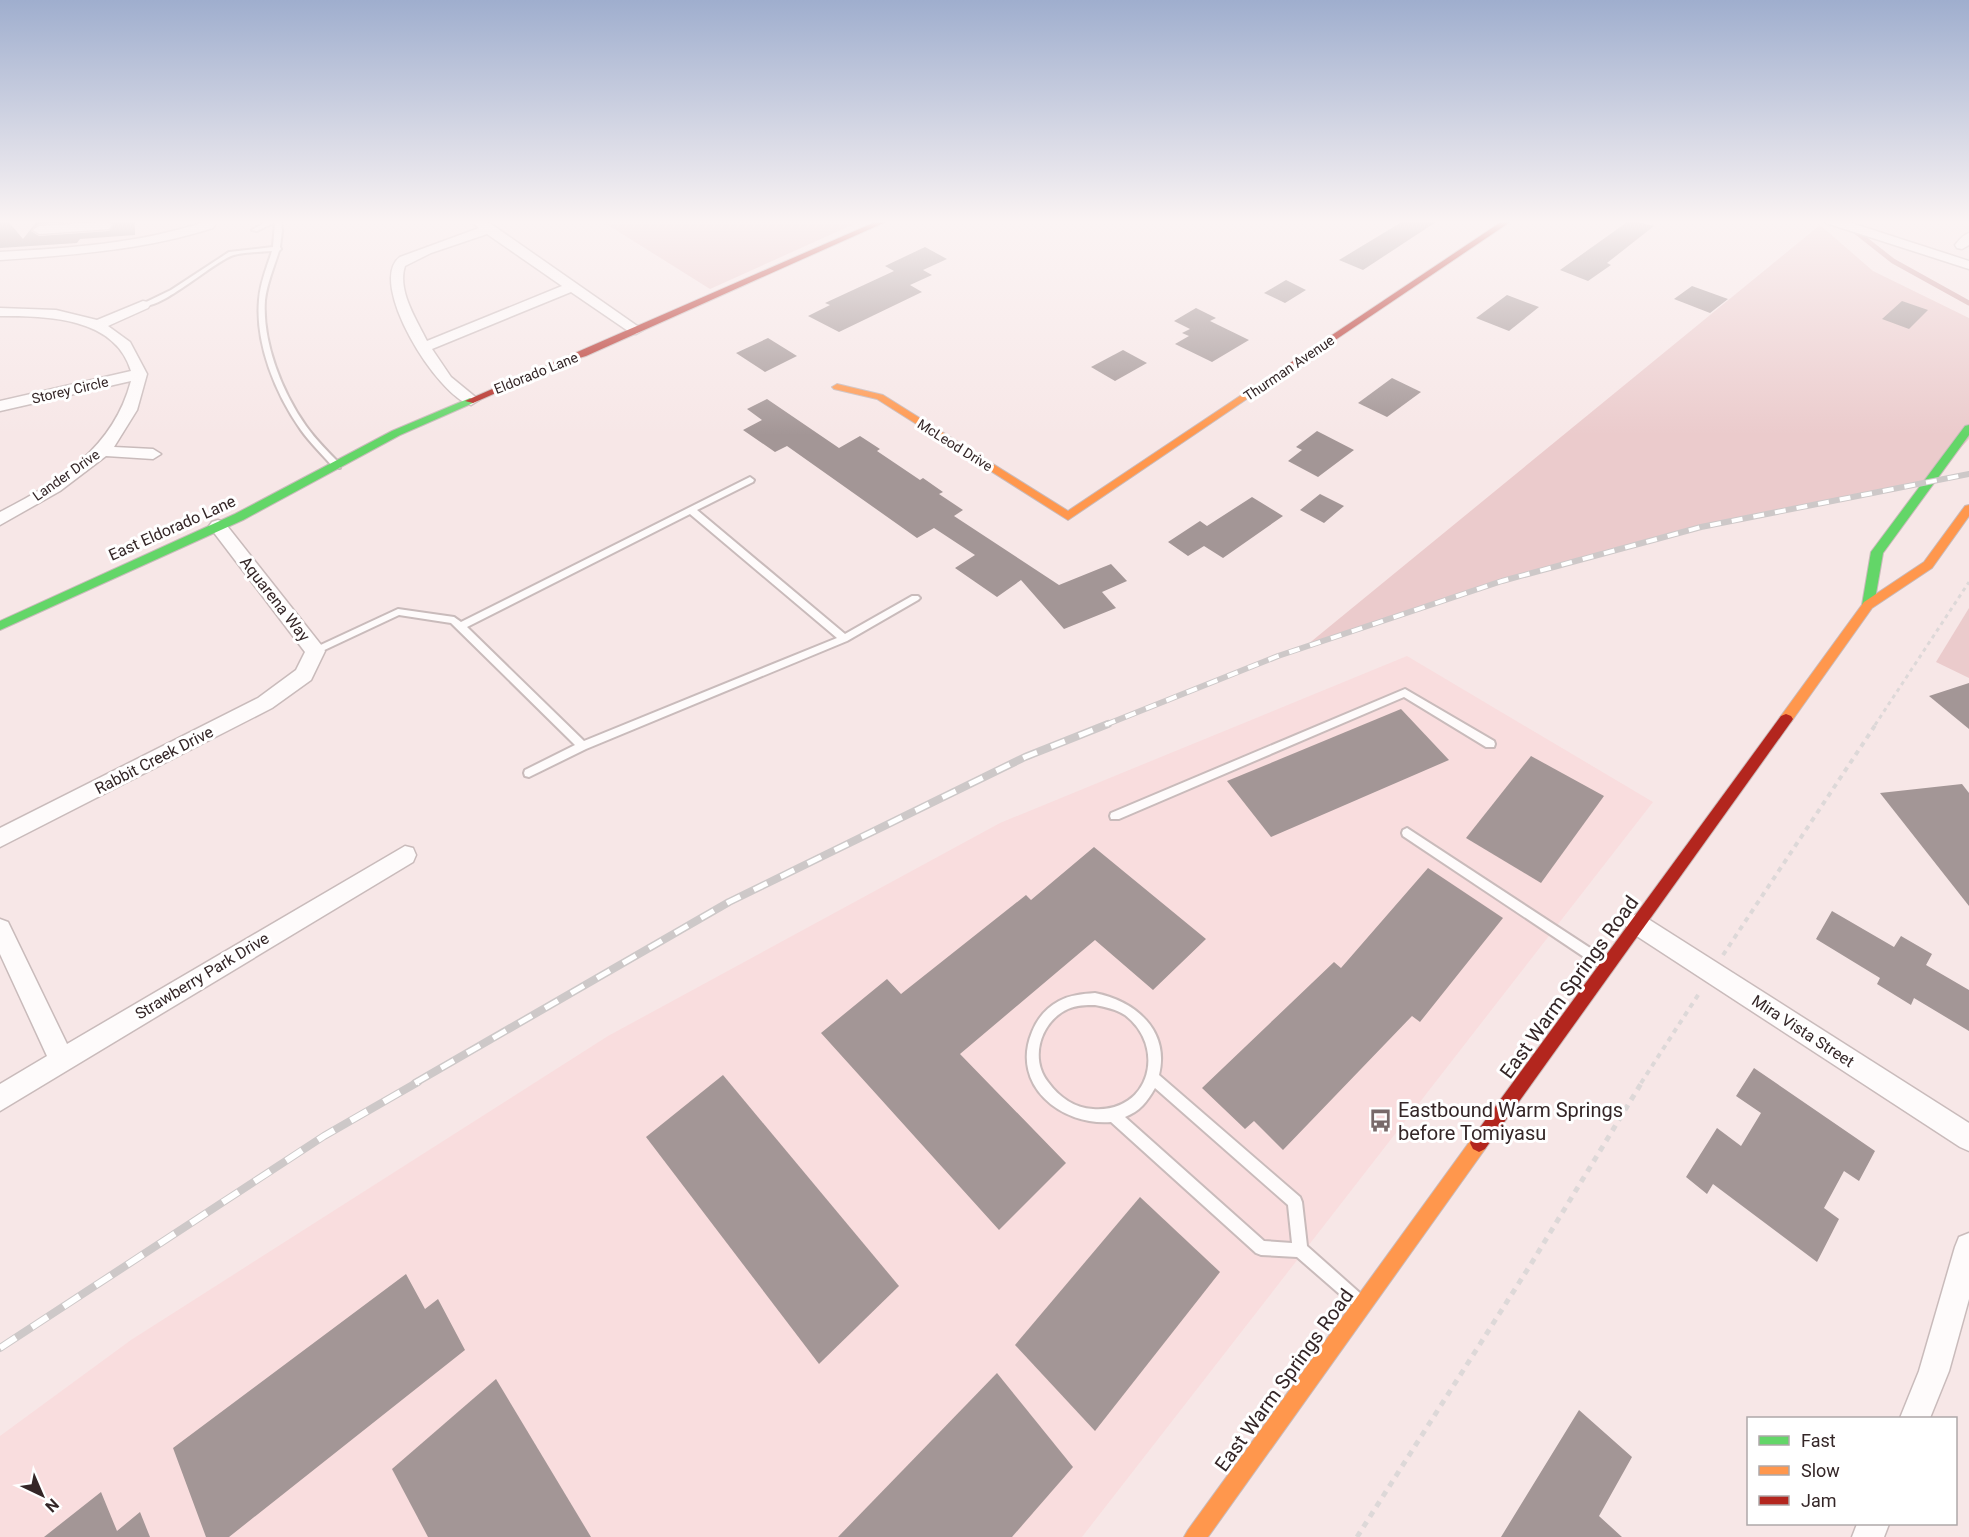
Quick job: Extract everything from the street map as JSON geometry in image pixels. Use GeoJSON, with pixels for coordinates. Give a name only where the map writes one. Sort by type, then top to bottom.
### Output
{"type":"FeatureCollection","features":[{"type":"Feature","properties":{"kind":"street"},"geometry":{"type":"LineString","coordinates":[[399,292],[424,347],[446,380],[471,400]]}},
{"type":"Feature","properties":{"kind":"street"},"geometry":{"type":"LineString","coordinates":[[424,347],[559,292]]}},
{"type":"Feature","properties":{"kind":"street"},"geometry":{"type":"LineString","coordinates":[[578,292],[636,330]]}},
{"type":"Feature","properties":{"kind":"street","name":"Eldorado Lane"},"geometry":{"type":"LineString","coordinates":[[355,456],[396,433],[723,292]]}},
{"type":"Feature","properties":{"kind":"street","name":"Thurman Avenue"},"geometry":{"type":"LineString","coordinates":[[1068,516],[1402,292]]}},
{"type":"Feature","properties":{"kind":"street"},"geometry":{"type":"LineString","coordinates":[[96,326],[143,305]]}},
{"type":"Feature","properties":{"kind":"street"},"geometry":{"type":"LineString","coordinates":[[0,312],[36,312],[70,317],[96,326],[113,334],[130,351],[140,374]]}},
{"type":"Feature","properties":{"kind":"street","name":"Storey Circle"},"geometry":{"type":"LineString","coordinates":[[0,406],[140,374]]}},
{"type":"Feature","properties":{"kind":"street","name":"Lander Drive"},"geometry":{"type":"LineString","coordinates":[[0,519],[60,483],[102,451],[130,410],[140,374]]}},
{"type":"Feature","properties":{"kind":"street","name":"McLeod Drive"},"geometry":{"type":"LineString","coordinates":[[837,387],[880,397],[1068,516]]}},
{"type":"Feature","properties":{"kind":"street","name":"East Warm Springs Road"},"geometry":{"type":"LineString","coordinates":[[1868,604],[1877,552],[1969,428]]}},
{"type":"Feature","properties":{"kind":"street"},"geometry":{"type":"LineString","coordinates":[[102,451],[153,454]]}},
{"type":"Feature","properties":{"kind":"street","name":"East Eldorado Lane"},"geometry":{"type":"LineString","coordinates":[[0,627],[218,526],[355,456]]}},
{"type":"Feature","properties":{"kind":"street","name":"East Warm Springs Road"},"geometry":{"type":"LineString","coordinates":[[1195,1537],[1868,604],[1928,565],[1969,508]]}},
{"type":"Feature","properties":{"kind":"street","name":"Aquarena Way"},"geometry":{"type":"LineString","coordinates":[[218,526],[315,651],[304,675]]}},
{"type":"Feature","properties":{"kind":"street","name":"Rabbit Creek Drive"},"geometry":{"type":"LineString","coordinates":[[0,838],[265,703],[304,675]]}},
{"type":"Feature","properties":{"kind":"street","name":"Strawberry Park Drive"},"geometry":{"type":"LineString","coordinates":[[0,1098],[405,855]]}},
{"type":"Feature","properties":{"kind":"street","name":"Mira Vista Street"},"geometry":{"type":"LineString","coordinates":[[1637,924],[1969,1138]]}},
{"type":"Feature","properties":{"kind":"street"},"geometry":{"type":"LineString","coordinates":[[0,929],[62,1060]]}},
{"type":"Feature","properties":{"kind":"street"},"geometry":{"type":"LineString","coordinates":[[1916,1417],[1934,1371],[1969,1247]]}},
{"type":"Feature","properties":{"kind":"lane"},"geometry":{"type":"LineString","coordinates":[[143,305],[171,292]]}},
{"type":"Feature","properties":{"kind":"lane"},"geometry":{"type":"LineString","coordinates":[[264,292],[261,322],[266,348],[292,411],[303,428],[338,466]]}},
{"type":"Feature","properties":{"kind":"lane"},"geometry":{"type":"LineString","coordinates":[[460,626],[750,480]]}},
{"type":"Feature","properties":{"kind":"lane"},"geometry":{"type":"LineString","coordinates":[[691,510],[844,639]]}},
{"type":"Feature","properties":{"kind":"lane"},"geometry":{"type":"LineString","coordinates":[[529,773],[582,746],[844,639],[915,598]]}},
{"type":"Feature","properties":{"kind":"lane"},"geometry":{"type":"LineString","coordinates":[[315,651],[398,612],[454,620],[582,746]]}},
{"type":"Feature","properties":{"kind":"lane"},"geometry":{"type":"LineString","coordinates":[[1115,816],[1405,693],[1490,744]]}},
{"type":"Feature","properties":{"kind":"lane"},"geometry":{"type":"LineString","coordinates":[[1407,833],[1608,967]]}},
{"type":"Feature","properties":{"kind":"lane"},"geometry":{"type":"LineString","coordinates":[[1095,999],[1113,1003],[1130,1012],[1144,1025],[1152,1041],[1156,1060],[1154,1078],[1145,1094],[1129,1108],[1113,1115],[1087,1116],[1066,1108],[1048,1095],[1037,1077],[1032,1057],[1035,1037],[1044,1020],[1059,1007],[1076,1000],[1095,999]]}},
{"type":"Feature","properties":{"kind":"lane"},"geometry":{"type":"LineString","coordinates":[[1154,1078],[1295,1202],[1300,1250]]}},
{"type":"Feature","properties":{"kind":"lane"},"geometry":{"type":"LineString","coordinates":[[1113,1115],[1261,1248],[1300,1250],[1363,1305]]}},
{"type":"Feature","properties":{"kind":"path"},"geometry":{"type":"LineString","coordinates":[[1357,1537],[1531,1264],[1674,1029],[1969,582]]}},
{"type":"Feature","properties":{"kind":"shaded area"},"geometry":{"type":"Polygon","coordinates":[[[1738,292],[1915,292],[1969,318],[1969,439],[1929,482],[1701,527],[1502,581],[1307,645],[1738,292]]]}},
{"type":"Feature","properties":{"kind":"shaded area"},"geometry":{"type":"Polygon","coordinates":[[[1969,608],[1969,678],[1936,662],[1969,608]]]}},
{"type":"Feature","properties":{"kind":"shaded area"},"geometry":{"type":"Polygon","coordinates":[[[1407,656],[1653,802],[1082,1537],[0,1537],[0,1436],[131,1340],[608,1036],[1000,823],[1407,656]]]}},
{"type":"Feature","properties":{"kind":"building"},"geometry":{"type":"Polygon","coordinates":[[[849,292],[922,292],[839,332],[808,316],[830,305],[825,303],[849,292]]]}},
{"type":"Feature","properties":{"kind":"building"},"geometry":{"type":"Polygon","coordinates":[[[1266,292],[1303,292],[1285,303],[1264,293],[1266,292]]]}},
{"type":"Feature","properties":{"kind":"building"},"geometry":{"type":"Polygon","coordinates":[[[1684,292],[1708,292],[1728,299],[1710,313],[1674,299],[1684,292]]]}},
{"type":"Feature","properties":{"kind":"building"},"geometry":{"type":"Polygon","coordinates":[[[1507,295],[1539,307],[1509,331],[1476,318],[1507,295]]]}},
{"type":"Feature","properties":{"kind":"building"},"geometry":{"type":"Polygon","coordinates":[[[1902,301],[1928,310],[1909,329],[1882,319],[1902,301]]]}},
{"type":"Feature","properties":{"kind":"building"},"geometry":{"type":"Polygon","coordinates":[[[1196,308],[1216,318],[1210,321],[1249,340],[1212,362],[1175,344],[1189,336],[1182,333],[1190,329],[1174,321],[1196,308]]]}},
{"type":"Feature","properties":{"kind":"building"},"geometry":{"type":"Polygon","coordinates":[[[768,338],[797,356],[765,372],[736,353],[768,338]]]}},
{"type":"Feature","properties":{"kind":"building"},"geometry":{"type":"Polygon","coordinates":[[[1123,350],[1147,363],[1115,381],[1091,367],[1123,350]]]}},
{"type":"Feature","properties":{"kind":"building"},"geometry":{"type":"Polygon","coordinates":[[[1392,378],[1421,392],[1387,417],[1358,403],[1392,378]]]}},
{"type":"Feature","properties":{"kind":"building"},"geometry":{"type":"Polygon","coordinates":[[[767,399],[839,448],[860,436],[880,449],[877,451],[920,480],[923,478],[943,492],[939,494],[963,510],[954,516],[1059,585],[1111,564],[1127,581],[1102,592],[1116,608],[1064,629],[1021,580],[997,597],[955,568],[975,555],[934,528],[917,538],[787,446],[775,452],[743,430],[762,420],[747,409],[767,399]]]}},
{"type":"Feature","properties":{"kind":"building"},"geometry":{"type":"Polygon","coordinates":[[[1317,431],[1354,450],[1318,477],[1288,461],[1302,450],[1296,447],[1317,431]]]}},
{"type":"Feature","properties":{"kind":"building"},"geometry":{"type":"Polygon","coordinates":[[[1320,494],[1344,506],[1324,523],[1300,510],[1320,494]]]}},
{"type":"Feature","properties":{"kind":"building"},"geometry":{"type":"Polygon","coordinates":[[[1252,497],[1283,516],[1223,558],[1204,546],[1188,556],[1168,542],[1200,521],[1207,526],[1252,497]]]}},
{"type":"Feature","properties":{"kind":"building"},"geometry":{"type":"Polygon","coordinates":[[[1969,683],[1969,729],[1929,696],[1969,683]]]}},
{"type":"Feature","properties":{"kind":"building"},"geometry":{"type":"Polygon","coordinates":[[[1401,709],[1449,760],[1271,837],[1227,781],[1401,709]]]}},
{"type":"Feature","properties":{"kind":"building"},"geometry":{"type":"Polygon","coordinates":[[[1531,756],[1604,796],[1541,883],[1466,838],[1531,756]]]}},
{"type":"Feature","properties":{"kind":"building"},"geometry":{"type":"Polygon","coordinates":[[[1962,784],[1969,793],[1969,906],[1880,793],[1962,784]]]}},
{"type":"Feature","properties":{"kind":"building"},"geometry":{"type":"Polygon","coordinates":[[[1094,847],[1206,939],[1153,990],[1095,940],[960,1054],[1066,1163],[999,1230],[821,1033],[887,979],[901,994],[1026,895],[1031,900],[1094,847]]]}},
{"type":"Feature","properties":{"kind":"building"},"geometry":{"type":"Polygon","coordinates":[[[1428,868],[1503,918],[1420,1022],[1412,1016],[1283,1150],[1254,1121],[1245,1129],[1202,1088],[1334,962],[1341,968],[1428,868]]]}},
{"type":"Feature","properties":{"kind":"building"},"geometry":{"type":"Polygon","coordinates":[[[1832,911],[1894,947],[1901,936],[1932,954],[1926,965],[1969,990],[1969,1031],[1914,998],[1911,1005],[1877,984],[1880,978],[1816,939],[1832,911]]]}},
{"type":"Feature","properties":{"kind":"building"},"geometry":{"type":"Polygon","coordinates":[[[1754,1068],[1875,1151],[1859,1181],[1844,1171],[1824,1208],[1839,1219],[1817,1262],[1713,1184],[1707,1194],[1686,1177],[1717,1128],[1741,1146],[1761,1113],[1736,1096],[1754,1068]]]}},
{"type":"Feature","properties":{"kind":"building"},"geometry":{"type":"Polygon","coordinates":[[[723,1075],[899,1286],[819,1364],[646,1137],[723,1075]]]}},
{"type":"Feature","properties":{"kind":"building"},"geometry":{"type":"Polygon","coordinates":[[[1140,1197],[1220,1272],[1095,1431],[1015,1345],[1140,1197]]]}},
{"type":"Feature","properties":{"kind":"building"},"geometry":{"type":"Polygon","coordinates":[[[406,1274],[425,1309],[438,1299],[465,1350],[229,1537],[206,1537],[173,1448],[406,1274]]]}},
{"type":"Feature","properties":{"kind":"building"},"geometry":{"type":"Polygon","coordinates":[[[997,1373],[1073,1467],[1012,1537],[838,1537],[997,1373]]]}},
{"type":"Feature","properties":{"kind":"building"},"geometry":{"type":"Polygon","coordinates":[[[496,1379],[591,1537],[428,1537],[392,1469],[496,1379]]]}},
{"type":"Feature","properties":{"kind":"building"},"geometry":{"type":"Polygon","coordinates":[[[1579,1410],[1632,1457],[1599,1516],[1622,1537],[1501,1537],[1579,1410]]]}},
{"type":"Feature","properties":{"kind":"building"},"geometry":{"type":"Polygon","coordinates":[[[101,1492],[117,1531],[140,1512],[150,1537],[44,1537],[101,1492]]]}},
{"type":"Feature","properties":{"kind":"waterway"},"geometry":{"type":"LineString","coordinates":[[1949,292],[1969,303]]}},
{"type":"Feature","properties":{"kind":"railway"},"geometry":{"type":"LineString","coordinates":[[1105,725],[1278,656],[1502,581],[1701,527],[1969,474]]}},
{"type":"Feature","properties":{"kind":"railway"},"geometry":{"type":"LineString","coordinates":[[415,1083],[729,902],[1025,757],[1108,724]]}},
{"type":"Feature","properties":{"kind":"railway"},"geometry":{"type":"LineString","coordinates":[[0,1348],[324,1136],[418,1082]]}},
{"type":"Feature","properties":{"kind":"traffic: fast"},"geometry":{"type":"LineString","coordinates":[[0,626],[239,517],[396,433],[470,401]]}},
{"type":"Feature","properties":{"kind":"traffic: fast"},"geometry":{"type":"LineString","coordinates":[[1868,605],[1877,552],[1969,428]]}},
{"type":"Feature","properties":{"kind":"traffic: slow"},"geometry":{"type":"LineString","coordinates":[[837,387],[880,397],[1068,516],[1255,390]]}},
{"type":"Feature","properties":{"kind":"traffic: slow"},"geometry":{"type":"LineString","coordinates":[[1786,719],[1868,605],[1928,565],[1969,508]]}},
{"type":"Feature","properties":{"kind":"traffic: slow"},"geometry":{"type":"LineString","coordinates":[[1195,1537],[1479,1143]]}},
{"type":"Feature","properties":{"kind":"traffic: jam"},"geometry":{"type":"LineString","coordinates":[[470,401],[724,292]]}},
{"type":"Feature","properties":{"kind":"traffic: jam"},"geometry":{"type":"LineString","coordinates":[[1255,390],[1402,292]]}},
{"type":"Feature","properties":{"kind":"traffic: jam"},"geometry":{"type":"LineString","coordinates":[[1479,1143],[1786,719]]}},
{"type":"Feature","properties":{"kind":"place","name":"Eastbound Warm Springs before Tomiyasu"},"geometry":{"type":"Point","coordinates":[1380,1121]}}]}
